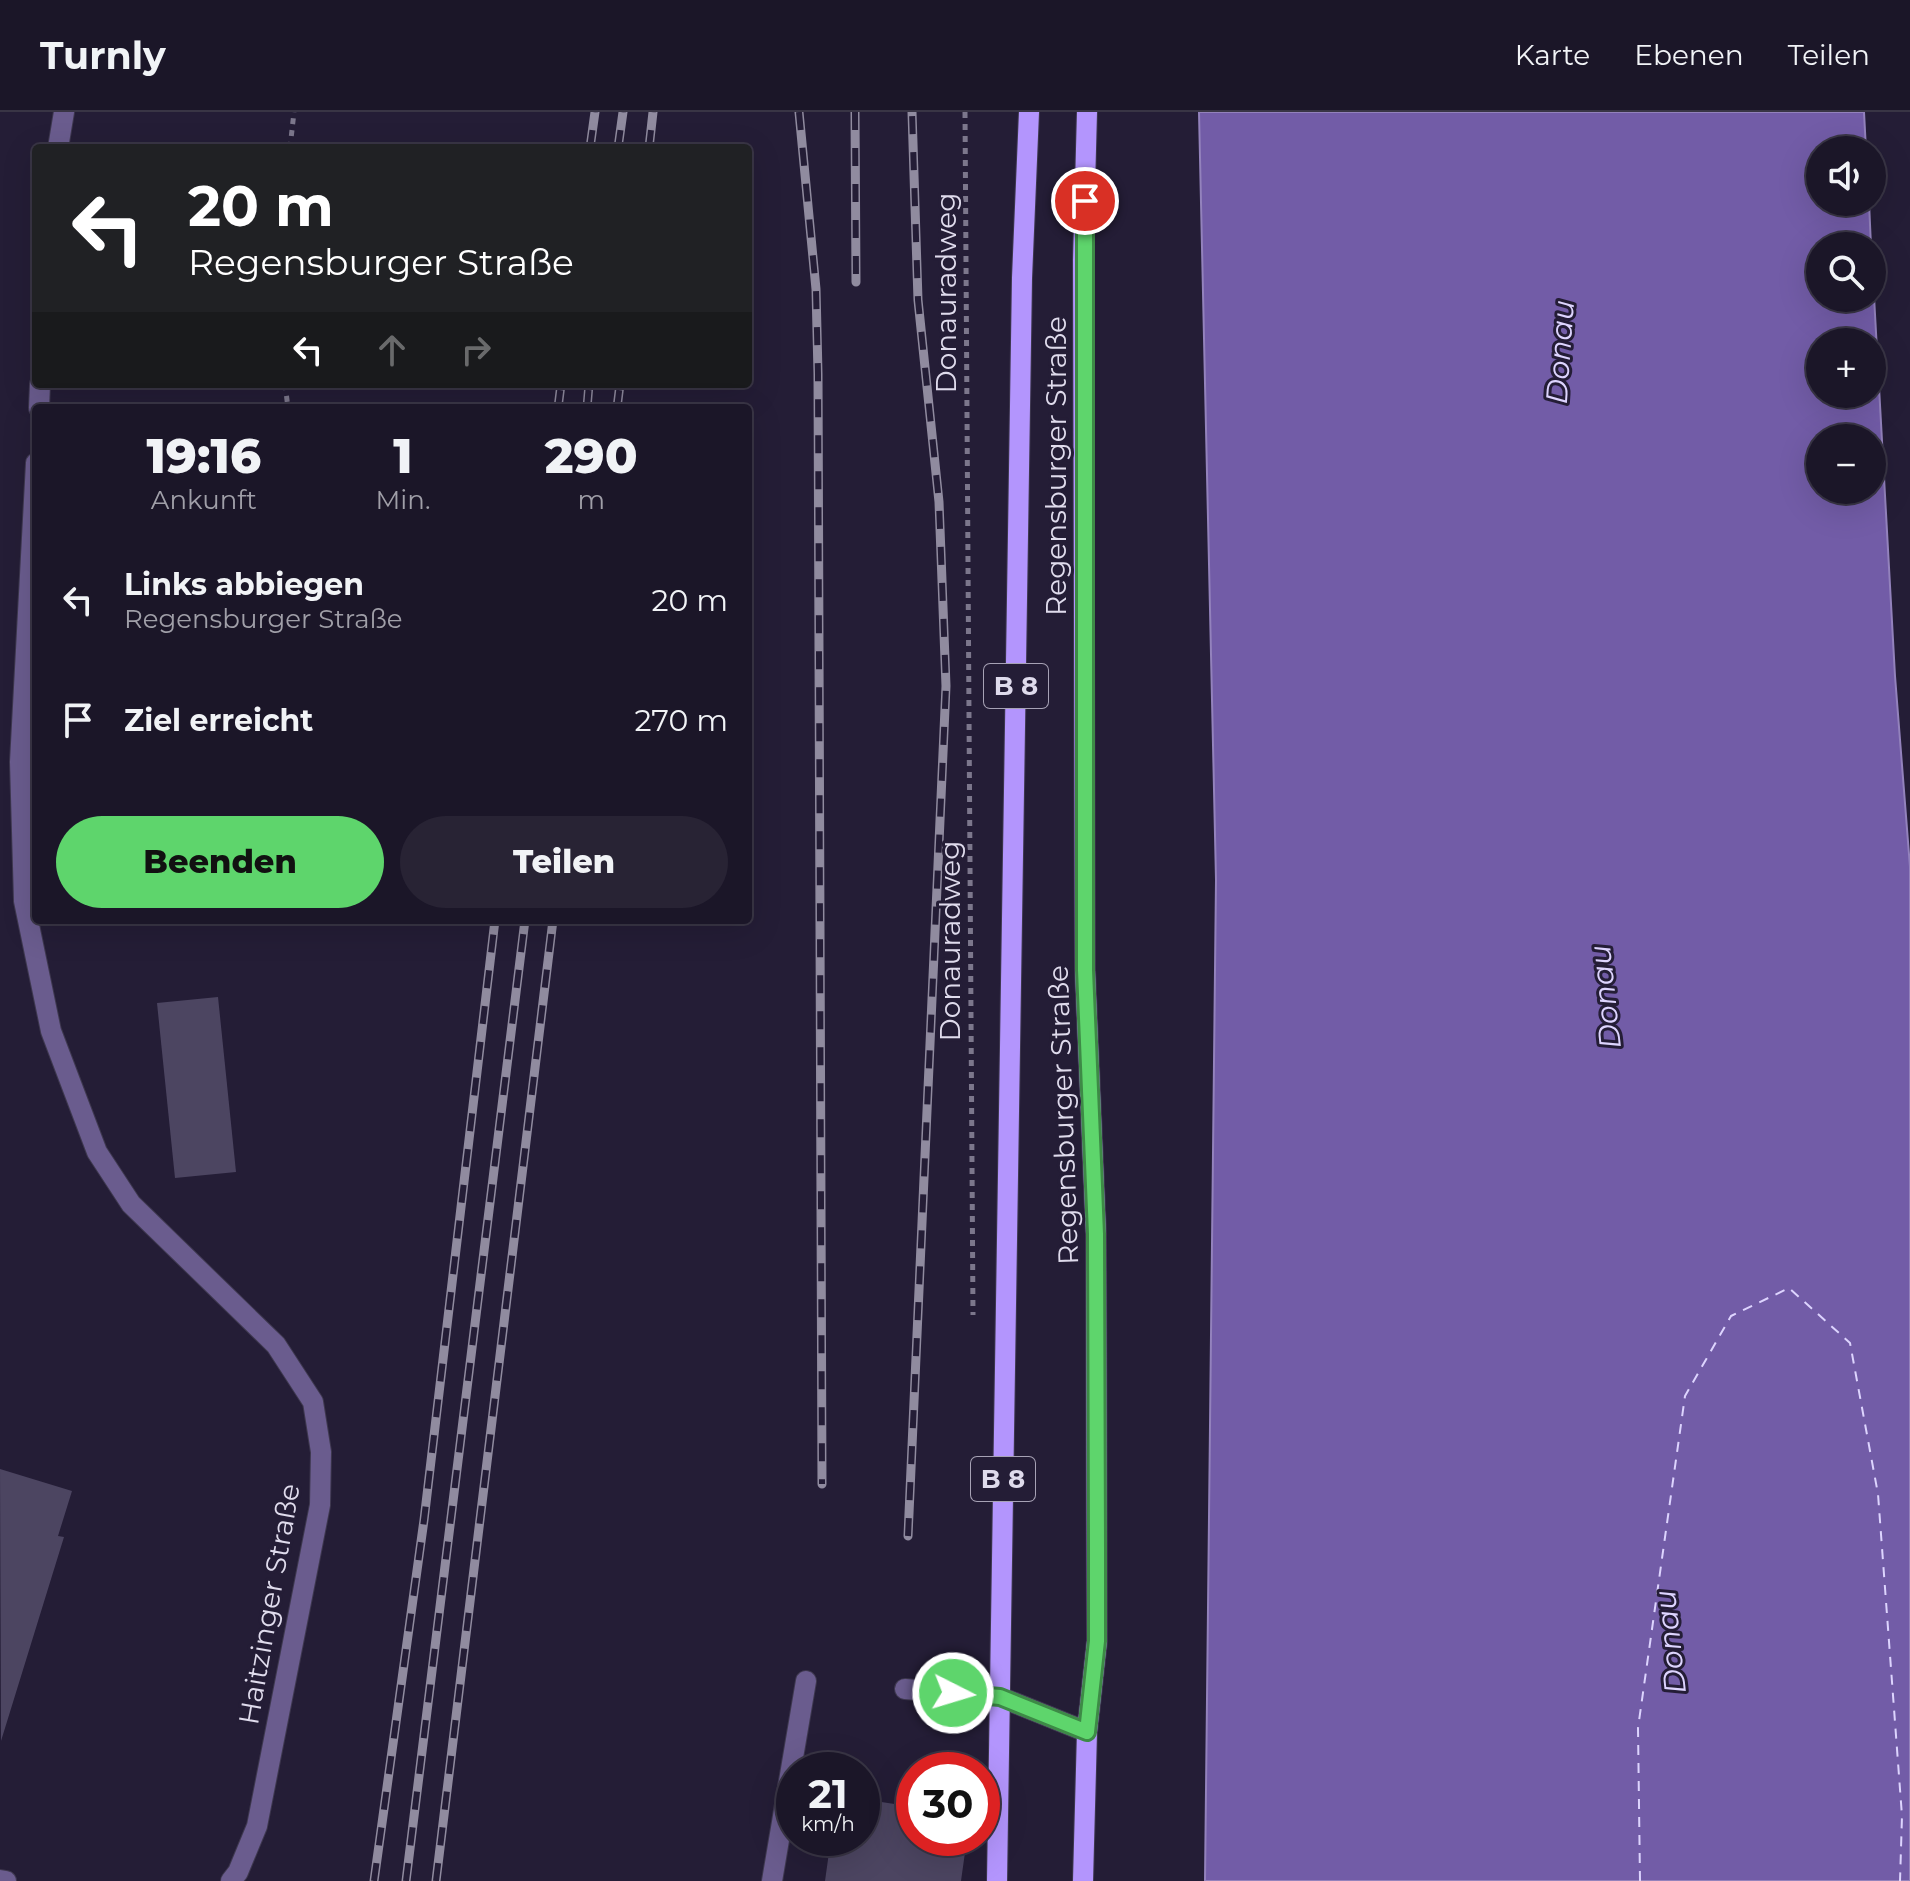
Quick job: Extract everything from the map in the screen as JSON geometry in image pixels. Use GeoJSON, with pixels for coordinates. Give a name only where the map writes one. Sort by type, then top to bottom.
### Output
{"type":"FeatureCollection","features":[{"type":"Feature","properties":{"kind":"main road","name":"Regensburger Straße"},"geometry":{"type":"LineString","coordinates":[[997,1881],[1022,278],[1029,112]]}},
{"type":"Feature","properties":{"kind":"main road","name":"Regensburger Straße"},"geometry":{"type":"LineString","coordinates":[[1083,1881],[1087,1732],[1097,1641],[1096,1234],[1085,970],[1083,260],[1087,112]]}},
{"type":"Feature","properties":{"kind":"street"},"geometry":{"type":"LineString","coordinates":[[59,144],[64,112]]}},
{"type":"Feature","properties":{"kind":"street","name":"Haitzinger Straße"},"geometry":{"type":"LineString","coordinates":[[32,538],[20,762],[24,901],[51,1031],[97,1152],[131,1204],[276,1345],[313,1402],[321,1452],[320,1505],[257,1826],[238,1872],[231,1881]]}},
{"type":"Feature","properties":{"kind":"street"},"geometry":{"type":"LineString","coordinates":[[772,1881],[806,1681]]}},
{"type":"Feature","properties":{"kind":"street"},"geometry":{"type":"LineString","coordinates":[[905,1689],[1000,1697],[1087,1732]]}},
{"type":"Feature","properties":{"kind":"street"},"geometry":{"type":"LineString","coordinates":[[0,1880],[6,1881]]}},
{"type":"Feature","properties":{"kind":"path"},"geometry":{"type":"LineString","coordinates":[[290,144],[294,112]]}},
{"type":"Feature","properties":{"kind":"path","name":"Donauradweg"},"geometry":{"type":"LineString","coordinates":[[965,112],[973,1331]]}},
{"type":"Feature","properties":{"kind":"water","name":"Donau"},"geometry":{"type":"Polygon","coordinates":[[[1199,112],[1864,112],[1865,136],[1806,136],[1806,216],[1870,216],[1870,232],[1806,232],[1806,312],[1875,312],[1876,328],[1806,328],[1806,408],[1880,408],[1881,424],[1806,424],[1806,504],[1885,504],[1910,867],[1910,1881],[1205,1881],[1216,880],[1199,112]]]}},
{"type":"Feature","properties":{"kind":"building"},"geometry":{"type":"Polygon","coordinates":[[[218,997],[236,1172],[175,1178],[157,1003],[218,997]]]}},
{"type":"Feature","properties":{"kind":"building"},"geometry":{"type":"Polygon","coordinates":[[[0,1469],[72,1491],[58,1536],[64,1537],[1,1741],[0,1469]]]}},
{"type":"Feature","properties":{"kind":"building"},"geometry":{"type":"Polygon","coordinates":[[[880,1802],[896,1804],[896,1856],[964,1856],[961,1881],[825,1881],[828,1856],[880,1856],[880,1802]]]}},
{"type":"Feature","properties":{"kind":"ferry route"},"geometry":{"type":"LineString","coordinates":[[1640,1881],[1638,1728],[1685,1396],[1731,1316],[1789,1288],[1850,1343],[1878,1494],[1902,1816],[1900,1881]]}},
{"type":"Feature","properties":{"kind":"railway"},"geometry":{"type":"LineString","coordinates":[[591,144],[595,112]]}},
{"type":"Feature","properties":{"kind":"railway"},"geometry":{"type":"LineString","coordinates":[[619,144],[623,112]]}},
{"type":"Feature","properties":{"kind":"railway"},"geometry":{"type":"LineString","coordinates":[[649,144],[653,112]]}},
{"type":"Feature","properties":{"kind":"railway"},"geometry":{"type":"LineString","coordinates":[[799,112],[816,289],[818,374],[822,1484]]}},
{"type":"Feature","properties":{"kind":"railway"},"geometry":{"type":"LineString","coordinates":[[855,112],[856,282]]}},
{"type":"Feature","properties":{"kind":"railway"},"geometry":{"type":"LineString","coordinates":[[908,1536],[946,686],[939,502],[918,300],[912,112]]}},
{"type":"Feature","properties":{"kind":"railway"},"geometry":{"type":"LineString","coordinates":[[558,404],[560,388]]}},
{"type":"Feature","properties":{"kind":"railway"},"geometry":{"type":"LineString","coordinates":[[587,404],[589,388]]}},
{"type":"Feature","properties":{"kind":"railway"},"geometry":{"type":"LineString","coordinates":[[618,404],[620,388]]}},
{"type":"Feature","properties":{"kind":"railway"},"geometry":{"type":"LineString","coordinates":[[374,1881],[424,1520],[495,924]]}},
{"type":"Feature","properties":{"kind":"railway"},"geometry":{"type":"LineString","coordinates":[[406,1881],[525,924]]}},
{"type":"Feature","properties":{"kind":"railway"},"geometry":{"type":"LineString","coordinates":[[436,1881],[553,924]]}},
{"type":"Feature","properties":{"kind":"route"},"geometry":{"type":"LineString","coordinates":[[953,1693],[1000,1697],[1087,1732],[1097,1641],[1097,1547],[1096,1234],[1085,970],[1085,201]]}}]}
